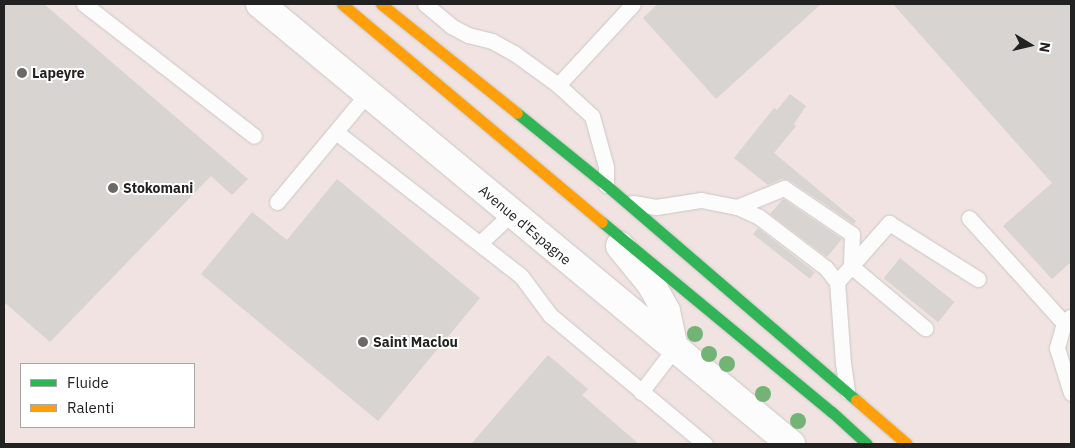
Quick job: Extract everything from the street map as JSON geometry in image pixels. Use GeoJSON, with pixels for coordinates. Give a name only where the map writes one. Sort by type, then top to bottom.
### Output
{"type":"FeatureCollection","features":[{"type":"Feature","properties":{"kind":"main road"},"geometry":{"type":"LineString","coordinates":[[342,4],[565,192],[825,406],[867,444]]}},
{"type":"Feature","properties":{"kind":"main road"},"geometry":{"type":"LineString","coordinates":[[381,4],[606,185],[907,444]]}},
{"type":"Feature","properties":{"kind":"street","name":"Avenue d'Espagne"},"geometry":{"type":"LineString","coordinates":[[260,4],[511,214],[791,444]]}},
{"type":"Feature","properties":{"kind":"street"},"geometry":{"type":"LineString","coordinates":[[565,192],[625,250],[650,284],[666,312],[674,349]]}},
{"type":"Feature","properties":{"kind":"lane"},"geometry":{"type":"LineString","coordinates":[[84,4],[254,136]]}},
{"type":"Feature","properties":{"kind":"lane"},"geometry":{"type":"LineString","coordinates":[[425,4],[451,26],[468,35],[492,41],[514,53],[558,85],[592,116],[606,168],[606,185]]}},
{"type":"Feature","properties":{"kind":"lane"},"geometry":{"type":"LineString","coordinates":[[558,85],[633,4]]}},
{"type":"Feature","properties":{"kind":"lane"},"geometry":{"type":"LineString","coordinates":[[277,202],[367,94]]}},
{"type":"Feature","properties":{"kind":"lane"},"geometry":{"type":"LineString","coordinates":[[336,132],[481,242],[521,276],[550,315],[705,444]]}},
{"type":"Feature","properties":{"kind":"lane"},"geometry":{"type":"LineString","coordinates":[[737,207],[784,188],[852,234],[851,266]]}},
{"type":"Feature","properties":{"kind":"lane"},"geometry":{"type":"LineString","coordinates":[[625,202],[656,208],[701,200],[737,207],[759,217],[826,268],[837,282],[843,364],[848,394]]}},
{"type":"Feature","properties":{"kind":"lane"},"geometry":{"type":"LineString","coordinates":[[481,242],[511,214]]}},
{"type":"Feature","properties":{"kind":"lane"},"geometry":{"type":"LineString","coordinates":[[969,218],[1067,319],[1057,348],[1071,393]]}},
{"type":"Feature","properties":{"kind":"lane"},"geometry":{"type":"LineString","coordinates":[[837,282],[889,223],[978,279]]}},
{"type":"Feature","properties":{"kind":"lane"},"geometry":{"type":"LineString","coordinates":[[851,266],[925,328]]}},
{"type":"Feature","properties":{"kind":"lane"},"geometry":{"type":"LineString","coordinates":[[641,392],[674,349]]}},
{"type":"Feature","properties":{"kind":"shaded area"},"geometry":{"type":"Polygon","coordinates":[[[4,4],[1071,4],[1071,444],[4,444],[4,4]]]}},
{"type":"Feature","properties":{"kind":"building","name":"Stokomani"},"geometry":{"type":"Polygon","coordinates":[[[4,4],[44,4],[248,179],[232,195],[211,176],[50,342],[4,302],[4,4]]]}},
{"type":"Feature","properties":{"kind":"building"},"geometry":{"type":"Polygon","coordinates":[[[658,4],[821,4],[716,99],[643,18],[658,4]]]}},
{"type":"Feature","properties":{"kind":"building"},"geometry":{"type":"Polygon","coordinates":[[[893,4],[1071,4],[1071,262],[1052,279],[1003,226],[1052,183],[893,4]]]}},
{"type":"Feature","properties":{"kind":"building"},"geometry":{"type":"Polygon","coordinates":[[[790,94],[806,106],[794,124],[796,126],[774,153],[856,221],[854,224],[789,180],[781,179],[768,185],[734,158],[774,108],[777,110],[790,94]]]}},
{"type":"Feature","properties":{"kind":"building","name":"Saint Maclou"},"geometry":{"type":"Polygon","coordinates":[[[337,179],[480,298],[378,421],[201,274],[252,212],[287,240],[337,179]]]}},
{"type":"Feature","properties":{"kind":"building"},"geometry":{"type":"Polygon","coordinates":[[[783,199],[842,239],[827,257],[770,214],[783,199]]]}},
{"type":"Feature","properties":{"kind":"building"},"geometry":{"type":"Polygon","coordinates":[[[758,228],[815,272],[810,279],[753,234],[758,228]]]}},
{"type":"Feature","properties":{"kind":"building"},"geometry":{"type":"Polygon","coordinates":[[[900,258],[954,302],[938,322],[884,278],[900,258]]]}},
{"type":"Feature","properties":{"kind":"building"},"geometry":{"type":"Polygon","coordinates":[[[548,355],[588,389],[582,395],[639,444],[471,444],[548,355]]]}},
{"type":"Feature","properties":{"kind":"traffic: fast"},"geometry":{"type":"LineString","coordinates":[[517,113],[606,185],[856,400]]}},
{"type":"Feature","properties":{"kind":"traffic: fast"},"geometry":{"type":"LineString","coordinates":[[602,222],[832,412],[867,444]]}},
{"type":"Feature","properties":{"kind":"traffic: slow"},"geometry":{"type":"LineString","coordinates":[[342,4],[602,222]]}},
{"type":"Feature","properties":{"kind":"traffic: slow"},"geometry":{"type":"LineString","coordinates":[[381,4],[517,113]]}},
{"type":"Feature","properties":{"kind":"traffic: slow"},"geometry":{"type":"LineString","coordinates":[[856,400],[907,444]]}},
{"type":"Feature","properties":{"kind":"place","name":"Lapeyre"},"geometry":{"type":"Point","coordinates":[22,73]}},
{"type":"Feature","properties":{"kind":"place","name":"Stokomani"},"geometry":{"type":"Point","coordinates":[113,188]}},
{"type":"Feature","properties":{"kind":"place","name":"Saint Maclou"},"geometry":{"type":"Point","coordinates":[363,342]}}]}
